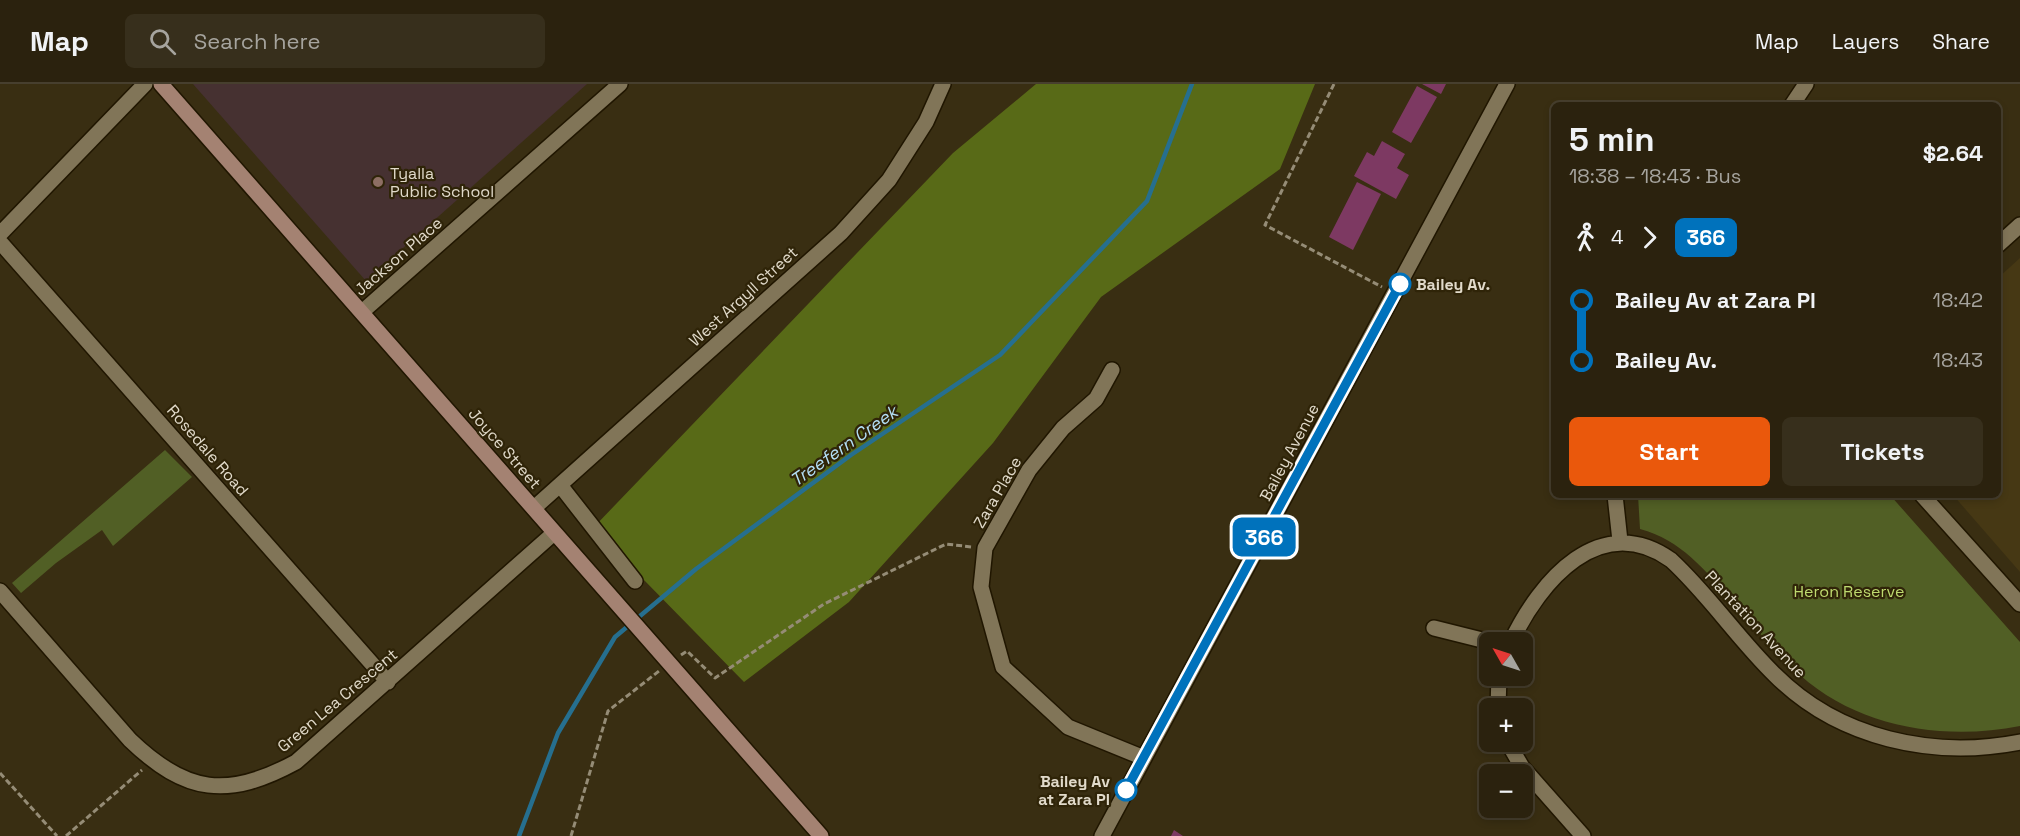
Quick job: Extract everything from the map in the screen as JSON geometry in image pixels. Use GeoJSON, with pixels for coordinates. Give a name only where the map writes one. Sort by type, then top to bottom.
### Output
{"type":"FeatureCollection","features":[{"type":"Feature","properties":{"kind":"street"},"geometry":{"type":"LineString","coordinates":[[0,234],[145,84]]}},
{"type":"Feature","properties":{"kind":"street","name":"Joyce Street"},"geometry":{"type":"LineString","coordinates":[[161,84],[821,836]]}},
{"type":"Feature","properties":{"kind":"street","name":"Jackson Place"},"geometry":{"type":"LineString","coordinates":[[362,312],[620,84]]}},
{"type":"Feature","properties":{"kind":"street","name":"West Argyll Street"},"geometry":{"type":"LineString","coordinates":[[534,508],[841,232],[889,180],[926,122],[943,84]]}},
{"type":"Feature","properties":{"kind":"street","name":"Bailey Avenue"},"geometry":{"type":"LineString","coordinates":[[1102,836],[1507,84]]}},
{"type":"Feature","properties":{"kind":"street"},"geometry":{"type":"LineString","coordinates":[[1794,102],[1806,84]]}},
{"type":"Feature","properties":{"kind":"street"},"geometry":{"type":"LineString","coordinates":[[2001,241],[2020,225]]}},
{"type":"Feature","properties":{"kind":"street","name":"Rosedale Road"},"geometry":{"type":"LineString","coordinates":[[0,242],[388,682]]}},
{"type":"Feature","properties":{"kind":"street","name":"Zara Place"},"geometry":{"type":"LineString","coordinates":[[1112,370],[1096,399],[1063,428],[1029,470],[985,548],[981,587],[1003,667],[1068,727],[1144,758]]}},
{"type":"Feature","properties":{"kind":"street"},"geometry":{"type":"LineString","coordinates":[[560,484],[635,580]]}},
{"type":"Feature","properties":{"kind":"street"},"geometry":{"type":"LineString","coordinates":[[1517,632],[1532,604],[1556,574],[1584,554],[1620,541],[1615,498]]}},
{"type":"Feature","properties":{"kind":"street"},"geometry":{"type":"LineString","coordinates":[[1925,498],[2020,604]]}},
{"type":"Feature","properties":{"kind":"street","name":"Green Lea Crescent"},"geometry":{"type":"LineString","coordinates":[[0,591],[130,740],[153,761],[178,777],[209,785],[238,786],[268,777],[296,762],[554,533]]}},
{"type":"Feature","properties":{"kind":"street","name":"Plantation Avenue"},"geometry":{"type":"LineString","coordinates":[[1620,541],[1652,548],[1671,560],[1775,676],[1809,704],[1827,714],[1880,737],[1926,747],[1974,749],[2020,742]]}},
{"type":"Feature","properties":{"kind":"street"},"geometry":{"type":"LineString","coordinates":[[1434,627],[1479,639]]}},
{"type":"Feature","properties":{"kind":"street"},"geometry":{"type":"LineString","coordinates":[[1513,752],[1522,767],[1583,836]]}},
{"type":"Feature","properties":{"kind":"path"},"geometry":{"type":"LineString","coordinates":[[1334,84],[1265,225],[1395,293]]}},
{"type":"Feature","properties":{"kind":"path"},"geometry":{"type":"LineString","coordinates":[[571,836],[608,711],[669,663],[687,651],[715,678],[824,604],[946,544],[985,548]]}},
{"type":"Feature","properties":{"kind":"path"},"geometry":{"type":"LineString","coordinates":[[66,836],[153,761]]}},
{"type":"Feature","properties":{"kind":"path"},"geometry":{"type":"LineString","coordinates":[[0,773],[57,836]]}},
{"type":"Feature","properties":{"kind":"shaded area","name":"Tyalla Public School"},"geometry":{"type":"Polygon","coordinates":[[[193,84],[587,84],[366,281],[193,84]]]}},
{"type":"Feature","properties":{"kind":"shaded area"},"geometry":{"type":"Polygon","coordinates":[[[2020,258],[2020,572],[1956,498],[2001,498],[2001,275],[2020,258]]]}},
{"type":"Feature","properties":{"kind":"green space"},"geometry":{"type":"Polygon","coordinates":[[[1036,84],[1315,84],[1280,169],[1101,297],[993,443],[849,602],[744,682],[593,528],[953,153],[1036,84]]]}},
{"type":"Feature","properties":{"kind":"green space"},"geometry":{"type":"Polygon","coordinates":[[[165,450],[192,477],[113,546],[102,530],[56,563],[21,593],[12,583],[165,450]]]}},
{"type":"Feature","properties":{"kind":"green space","name":"Heron Reserve"},"geometry":{"type":"Polygon","coordinates":[[[1638,498],[1893,498],[2020,642],[2020,726],[1962,732],[1933,730],[1904,726],[1849,707],[1823,693],[1800,675],[1782,658],[1712,578],[1680,548],[1655,534],[1640,529],[1638,498]]]}},
{"type":"Feature","properties":{"kind":"building"},"geometry":{"type":"Polygon","coordinates":[[[1422,84],[1446,84],[1441,94],[1422,84]]]}},
{"type":"Feature","properties":{"kind":"building"},"geometry":{"type":"Polygon","coordinates":[[[1417,86],[1437,97],[1411,143],[1392,132],[1417,86]]]}},
{"type":"Feature","properties":{"kind":"building"},"geometry":{"type":"Polygon","coordinates":[[[1382,141],[1405,154],[1397,168],[1409,175],[1396,199],[1354,176],[1367,152],[1374,156],[1382,141]]]}},
{"type":"Feature","properties":{"kind":"building"},"geometry":{"type":"Polygon","coordinates":[[[1357,182],[1381,194],[1353,250],[1329,237],[1357,182]]]}},
{"type":"Feature","properties":{"kind":"building"},"geometry":{"type":"Polygon","coordinates":[[[1174,830],[1183,836],[1171,836],[1174,830]]]}},
{"type":"Feature","properties":{"kind":"waterway","name":"Treefern Creek"},"geometry":{"type":"LineString","coordinates":[[519,836],[558,733],[615,637],[696,569],[851,455],[1000,355],[1147,201],[1192,84]]}},
{"type":"Feature","properties":{"kind":"bus line","name":"366"},"geometry":{"type":"LineString","coordinates":[[1126,790],[1400,284]]}},
{"type":"Feature","properties":{"kind":"place","name":"Tyalla Public School"},"geometry":{"type":"Point","coordinates":[378,182]}},
{"type":"Feature","properties":{"kind":"place","name":"Bailey Av."},"geometry":{"type":"Point","coordinates":[1400,284]}},
{"type":"Feature","properties":{"kind":"place","name":"Bailey Av at Zara Pl"},"geometry":{"type":"Point","coordinates":[1126,790]}}]}
